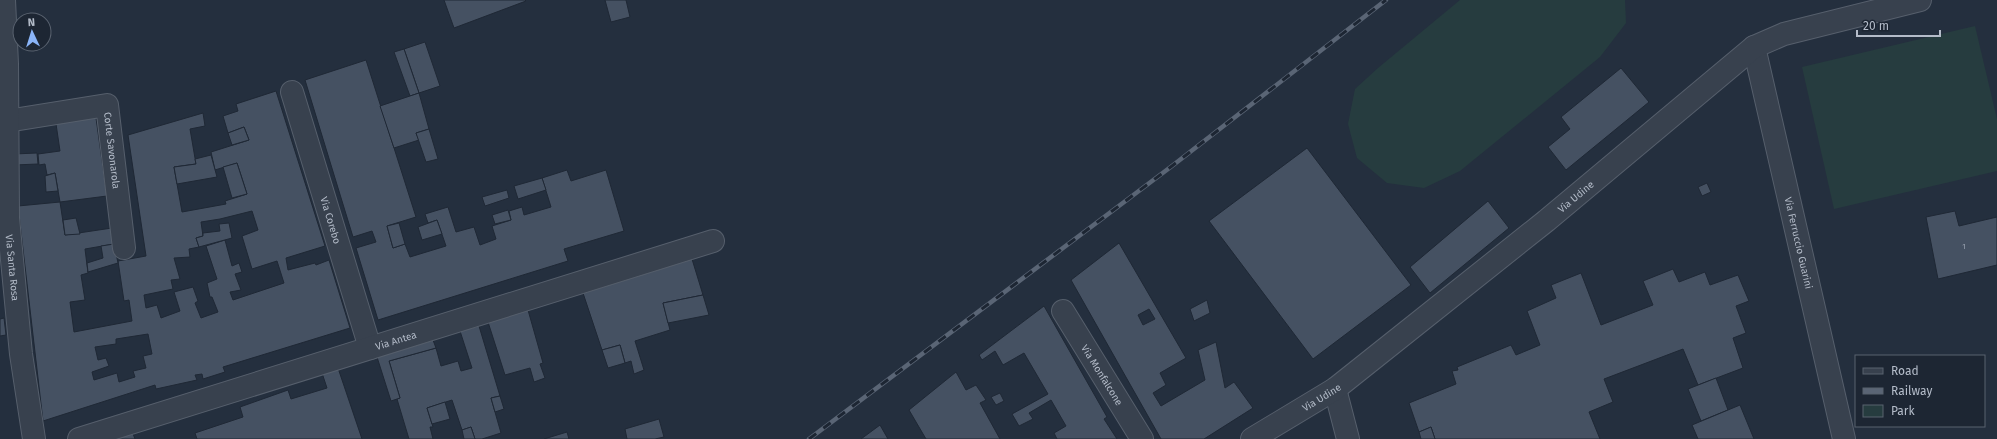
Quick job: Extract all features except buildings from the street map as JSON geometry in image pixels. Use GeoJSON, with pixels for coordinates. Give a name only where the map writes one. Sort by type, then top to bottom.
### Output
{"type":"FeatureCollection","features":[{"type":"Feature","properties":{"kind":"street","name":"Via Santa Rosa"},"geometry":{"type":"LineString","coordinates":[[4,0],[3,66],[7,121],[8,218],[21,354],[34,439]]}},
{"type":"Feature","properties":{"kind":"street","name":"Via Udine"},"geometry":{"type":"LineString","coordinates":[[1252,439],[1335,389],[1546,221],[1754,47],[1784,34],[1920,0]]}},
{"type":"Feature","properties":{"kind":"street","name":"Via Ferruccio Guarini"},"geometry":{"type":"LineString","coordinates":[[1754,47],[1844,439]]}},
{"type":"Feature","properties":{"kind":"street","name":"Via Corebo"},"geometry":{"type":"LineString","coordinates":[[292,92],[370,348]]}},
{"type":"Feature","properties":{"kind":"street","name":"Corte Savonarola"},"geometry":{"type":"LineString","coordinates":[[7,121],[107,105],[124,248]]}},
{"type":"Feature","properties":{"kind":"street","name":"Via Antea"},"geometry":{"type":"LineString","coordinates":[[79,439],[713,241]]}},
{"type":"Feature","properties":{"kind":"street","name":"Via Monfalcone"},"geometry":{"type":"LineString","coordinates":[[1063,311],[1142,439]]}},
{"type":"Feature","properties":{"kind":"street"},"geometry":{"type":"LineString","coordinates":[[1335,389],[1348,439]]}},
{"type":"Feature","properties":{"kind":"green space"},"geometry":{"type":"Polygon","coordinates":[[[1460,0],[1625,0],[1626,23],[1600,57],[1460,171],[1424,188],[1387,183],[1357,158],[1348,124],[1355,89],[1460,0]]]}},
{"type":"Feature","properties":{"kind":"green space"},"geometry":{"type":"Polygon","coordinates":[[[1975,26],[1997,119],[1997,171],[1834,209],[1802,67],[1975,26]]]}},
{"type":"Feature","properties":{"kind":"railway"},"geometry":{"type":"LineString","coordinates":[[809,439],[1172,166],[1386,0]]}}]}
